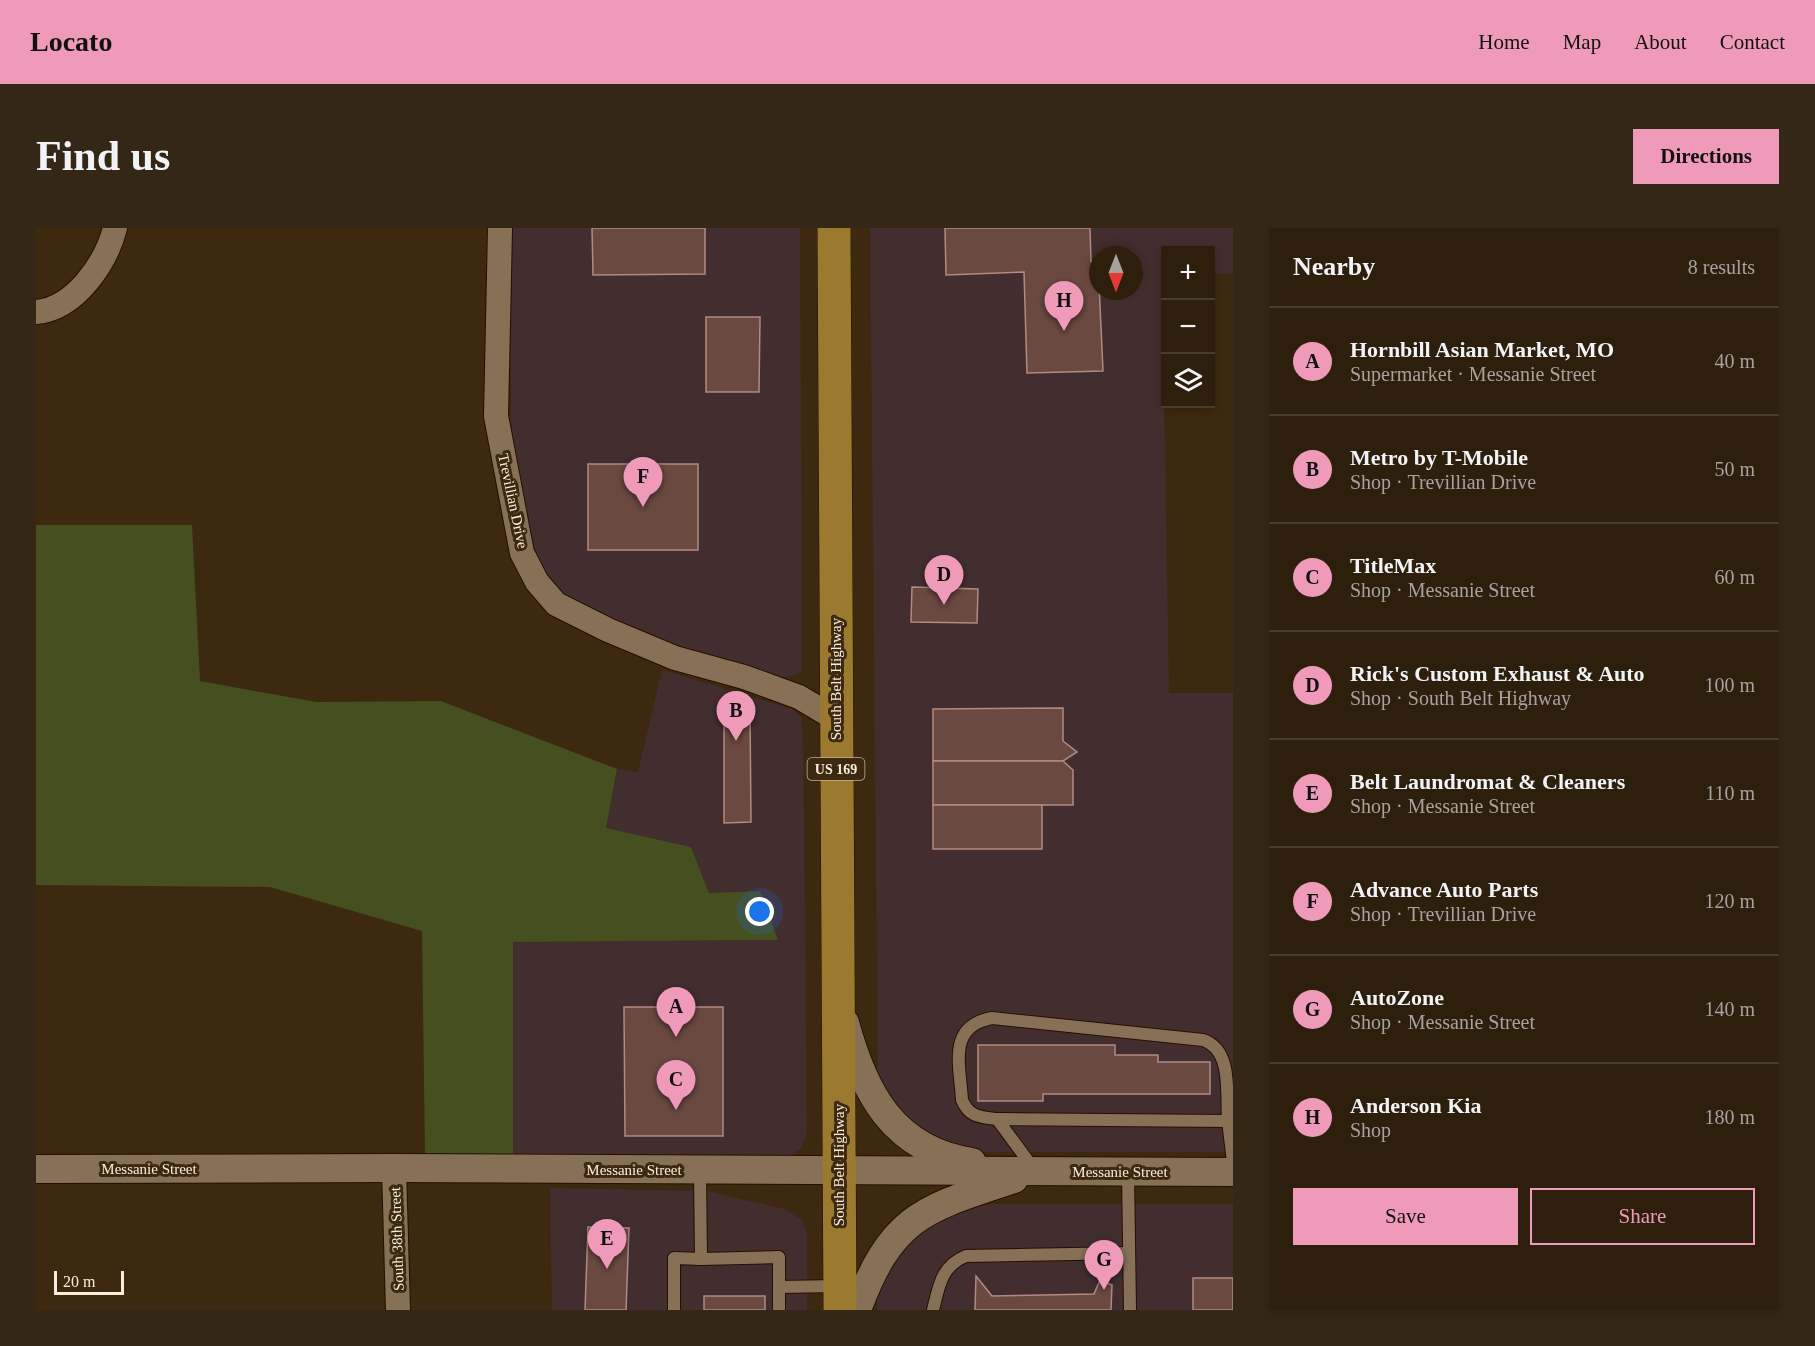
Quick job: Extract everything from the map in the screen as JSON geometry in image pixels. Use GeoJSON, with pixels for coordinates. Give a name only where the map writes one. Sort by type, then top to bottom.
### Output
{"type":"FeatureCollection","features":[{"type":"Feature","properties":{"kind":"main road","name":"South Belt Highway"},"geometry":{"type":"LineString","coordinates":[[834,228],[839,1171],[846,1302]]}},
{"type":"Feature","properties":{"kind":"street"},"geometry":{"type":"LineString","coordinates":[[36,312],[66,302],[85,286],[115,228]]}},
{"type":"Feature","properties":{"kind":"street","name":"Trevillian Drive"},"geometry":{"type":"LineString","coordinates":[[500,228],[496,416],[522,553],[537,582],[556,604],[608,630],[675,658],[744,677],[799,697],[836,719]]}},
{"type":"Feature","properties":{"kind":"street"},"geometry":{"type":"LineString","coordinates":[[838,997],[856,1065],[888,1121],[919,1144],[950,1159],[1036,1172]]}},
{"type":"Feature","properties":{"kind":"street","name":"Messanie Street"},"geometry":{"type":"LineString","coordinates":[[36,1169],[394,1168],[1233,1172]]}},
{"type":"Feature","properties":{"kind":"street","name":"South 38th Street"},"geometry":{"type":"LineString","coordinates":[[394,1168],[398,1310]]}},
{"type":"Feature","properties":{"kind":"street"},"geometry":{"type":"LineString","coordinates":[[846,1302],[871,1272],[892,1240],[918,1217],[941,1203],[1036,1172]]}},
{"type":"Feature","properties":{"kind":"lane"},"geometry":{"type":"LineString","coordinates":[[1228,1121],[976,1117],[965,1107],[962,1100],[959,1048],[963,1034],[970,1025],[992,1018],[1203,1040],[1213,1043],[1221,1051],[1224,1061],[1233,1162]]}},
{"type":"Feature","properties":{"kind":"lane"},"geometry":{"type":"LineString","coordinates":[[997,1119],[1036,1172]]}},
{"type":"Feature","properties":{"kind":"lane"},"geometry":{"type":"LineString","coordinates":[[700,1170],[701,1259]]}},
{"type":"Feature","properties":{"kind":"lane"},"geometry":{"type":"LineString","coordinates":[[1128,1172],[1130,1310]]}},
{"type":"Feature","properties":{"kind":"lane"},"geometry":{"type":"LineString","coordinates":[[933,1310],[940,1279],[954,1261],[966,1256],[1129,1253]]}},
{"type":"Feature","properties":{"kind":"lane"},"geometry":{"type":"LineString","coordinates":[[674,1310],[674,1258],[779,1257],[779,1310]]}},
{"type":"Feature","properties":{"kind":"lane"},"geometry":{"type":"LineString","coordinates":[[779,1287],[846,1302]]}},
{"type":"Feature","properties":{"kind":"shaded area"},"geometry":{"type":"Polygon","coordinates":[[[510,228],[800,228],[802,670],[796,675],[779,678],[679,647],[596,614],[561,595],[541,571],[529,545],[511,424],[510,228]]]}},
{"type":"Feature","properties":{"kind":"shaded area"},"geometry":{"type":"Polygon","coordinates":[[[870,228],[1233,228],[1233,274],[1215,274],[1215,246],[1161,246],[1161,408],[1164,408],[1169,693],[1233,693],[1233,1152],[980,1152],[942,1145],[913,1126],[892,1101],[878,1074],[870,228]]]}},
{"type":"Feature","properties":{"kind":"shaded area"},"geometry":{"type":"Polygon","coordinates":[[[662,670],[792,709],[801,717],[807,1131],[802,1147],[789,1157],[513,1159],[513,942],[777,940],[760,891],[709,893],[691,847],[606,828],[617,769],[638,772],[662,670]]]}},
{"type":"Feature","properties":{"kind":"shaded area"},"geometry":{"type":"Polygon","coordinates":[[[550,1188],[707,1191],[785,1209],[803,1221],[807,1234],[807,1310],[552,1310],[550,1188]]]}},
{"type":"Feature","properties":{"kind":"shaded area"},"geometry":{"type":"Polygon","coordinates":[[[995,1204],[1233,1204],[1233,1310],[877,1310],[877,1300],[887,1266],[905,1240],[952,1210],[995,1204]]]}},
{"type":"Feature","properties":{"kind":"green space"},"geometry":{"type":"Polygon","coordinates":[[[36,525],[192,525],[200,681],[316,702],[441,701],[617,769],[606,828],[691,847],[709,893],[760,891],[778,940],[513,942],[513,1159],[425,1156],[422,931],[270,887],[36,885],[36,525]]]}},
{"type":"Feature","properties":{"kind":"building"},"geometry":{"type":"Polygon","coordinates":[[[592,228],[705,228],[705,274],[593,275],[592,228]]]}},
{"type":"Feature","properties":{"kind":"building"},"geometry":{"type":"Polygon","coordinates":[[[945,228],[1090,228],[1089,300],[1100,300],[1103,371],[1027,373],[1024,272],[946,275],[945,228]]]}},
{"type":"Feature","properties":{"kind":"building"},"geometry":{"type":"Polygon","coordinates":[[[706,317],[760,317],[759,392],[706,392],[706,317]]]}},
{"type":"Feature","properties":{"kind":"building"},"geometry":{"type":"Polygon","coordinates":[[[588,464],[698,464],[698,550],[588,550],[588,464]]]}},
{"type":"Feature","properties":{"kind":"building"},"geometry":{"type":"Polygon","coordinates":[[[912,587],[978,589],[977,623],[911,622],[912,587]]]}},
{"type":"Feature","properties":{"kind":"building"},"geometry":{"type":"Polygon","coordinates":[[[1063,708],[1063,741],[1077,752],[1063,761],[933,761],[933,709],[1063,708]]]}},
{"type":"Feature","properties":{"kind":"building"},"geometry":{"type":"Polygon","coordinates":[[[724,712],[750,712],[751,822],[724,823],[724,712]]]}},
{"type":"Feature","properties":{"kind":"building"},"geometry":{"type":"Polygon","coordinates":[[[933,761],[1063,761],[1073,770],[1073,805],[933,805],[933,761]]]}},
{"type":"Feature","properties":{"kind":"building"},"geometry":{"type":"Polygon","coordinates":[[[933,805],[1042,805],[1042,849],[933,849],[933,805]]]}},
{"type":"Feature","properties":{"kind":"building"},"geometry":{"type":"Polygon","coordinates":[[[624,1007],[723,1007],[723,1136],[625,1136],[624,1007]]]}},
{"type":"Feature","properties":{"kind":"building"},"geometry":{"type":"Polygon","coordinates":[[[978,1045],[1115,1045],[1115,1055],[1158,1055],[1158,1062],[1210,1062],[1210,1094],[1043,1094],[1043,1101],[978,1101],[978,1045]]]}},
{"type":"Feature","properties":{"kind":"building"},"geometry":{"type":"Polygon","coordinates":[[[588,1227],[629,1228],[626,1310],[585,1310],[588,1227]]]}},
{"type":"Feature","properties":{"kind":"building"},"geometry":{"type":"Polygon","coordinates":[[[976,1276],[992,1296],[1094,1294],[1100,1280],[1112,1285],[1111,1310],[975,1310],[976,1276]]]}},
{"type":"Feature","properties":{"kind":"building"},"geometry":{"type":"Polygon","coordinates":[[[1193,1278],[1233,1278],[1233,1310],[1193,1310],[1193,1278]]]}},
{"type":"Feature","properties":{"kind":"building"},"geometry":{"type":"Polygon","coordinates":[[[704,1296],[765,1296],[765,1310],[704,1310],[704,1296]]]}},
{"type":"Feature","properties":{"kind":"place","name":"Anderson Kia"},"geometry":{"type":"Point","coordinates":[1064,331]}},
{"type":"Feature","properties":{"kind":"place","name":"Advance Auto Parts"},"geometry":{"type":"Point","coordinates":[643,507]}},
{"type":"Feature","properties":{"kind":"place","name":"Rick's Custom Exhaust & Auto"},"geometry":{"type":"Point","coordinates":[944,605]}},
{"type":"Feature","properties":{"kind":"place","name":"Metro by T-Mobile"},"geometry":{"type":"Point","coordinates":[736,741]}},
{"type":"Feature","properties":{"kind":"place","name":"Hornbill Asian Market, MO"},"geometry":{"type":"Point","coordinates":[676,1037]}},
{"type":"Feature","properties":{"kind":"place","name":"TitleMax"},"geometry":{"type":"Point","coordinates":[676,1110]}},
{"type":"Feature","properties":{"kind":"place","name":"Belt Laundromat & Cleaners"},"geometry":{"type":"Point","coordinates":[607,1269]}},
{"type":"Feature","properties":{"kind":"place","name":"AutoZone"},"geometry":{"type":"Point","coordinates":[1104,1290]}}]}
